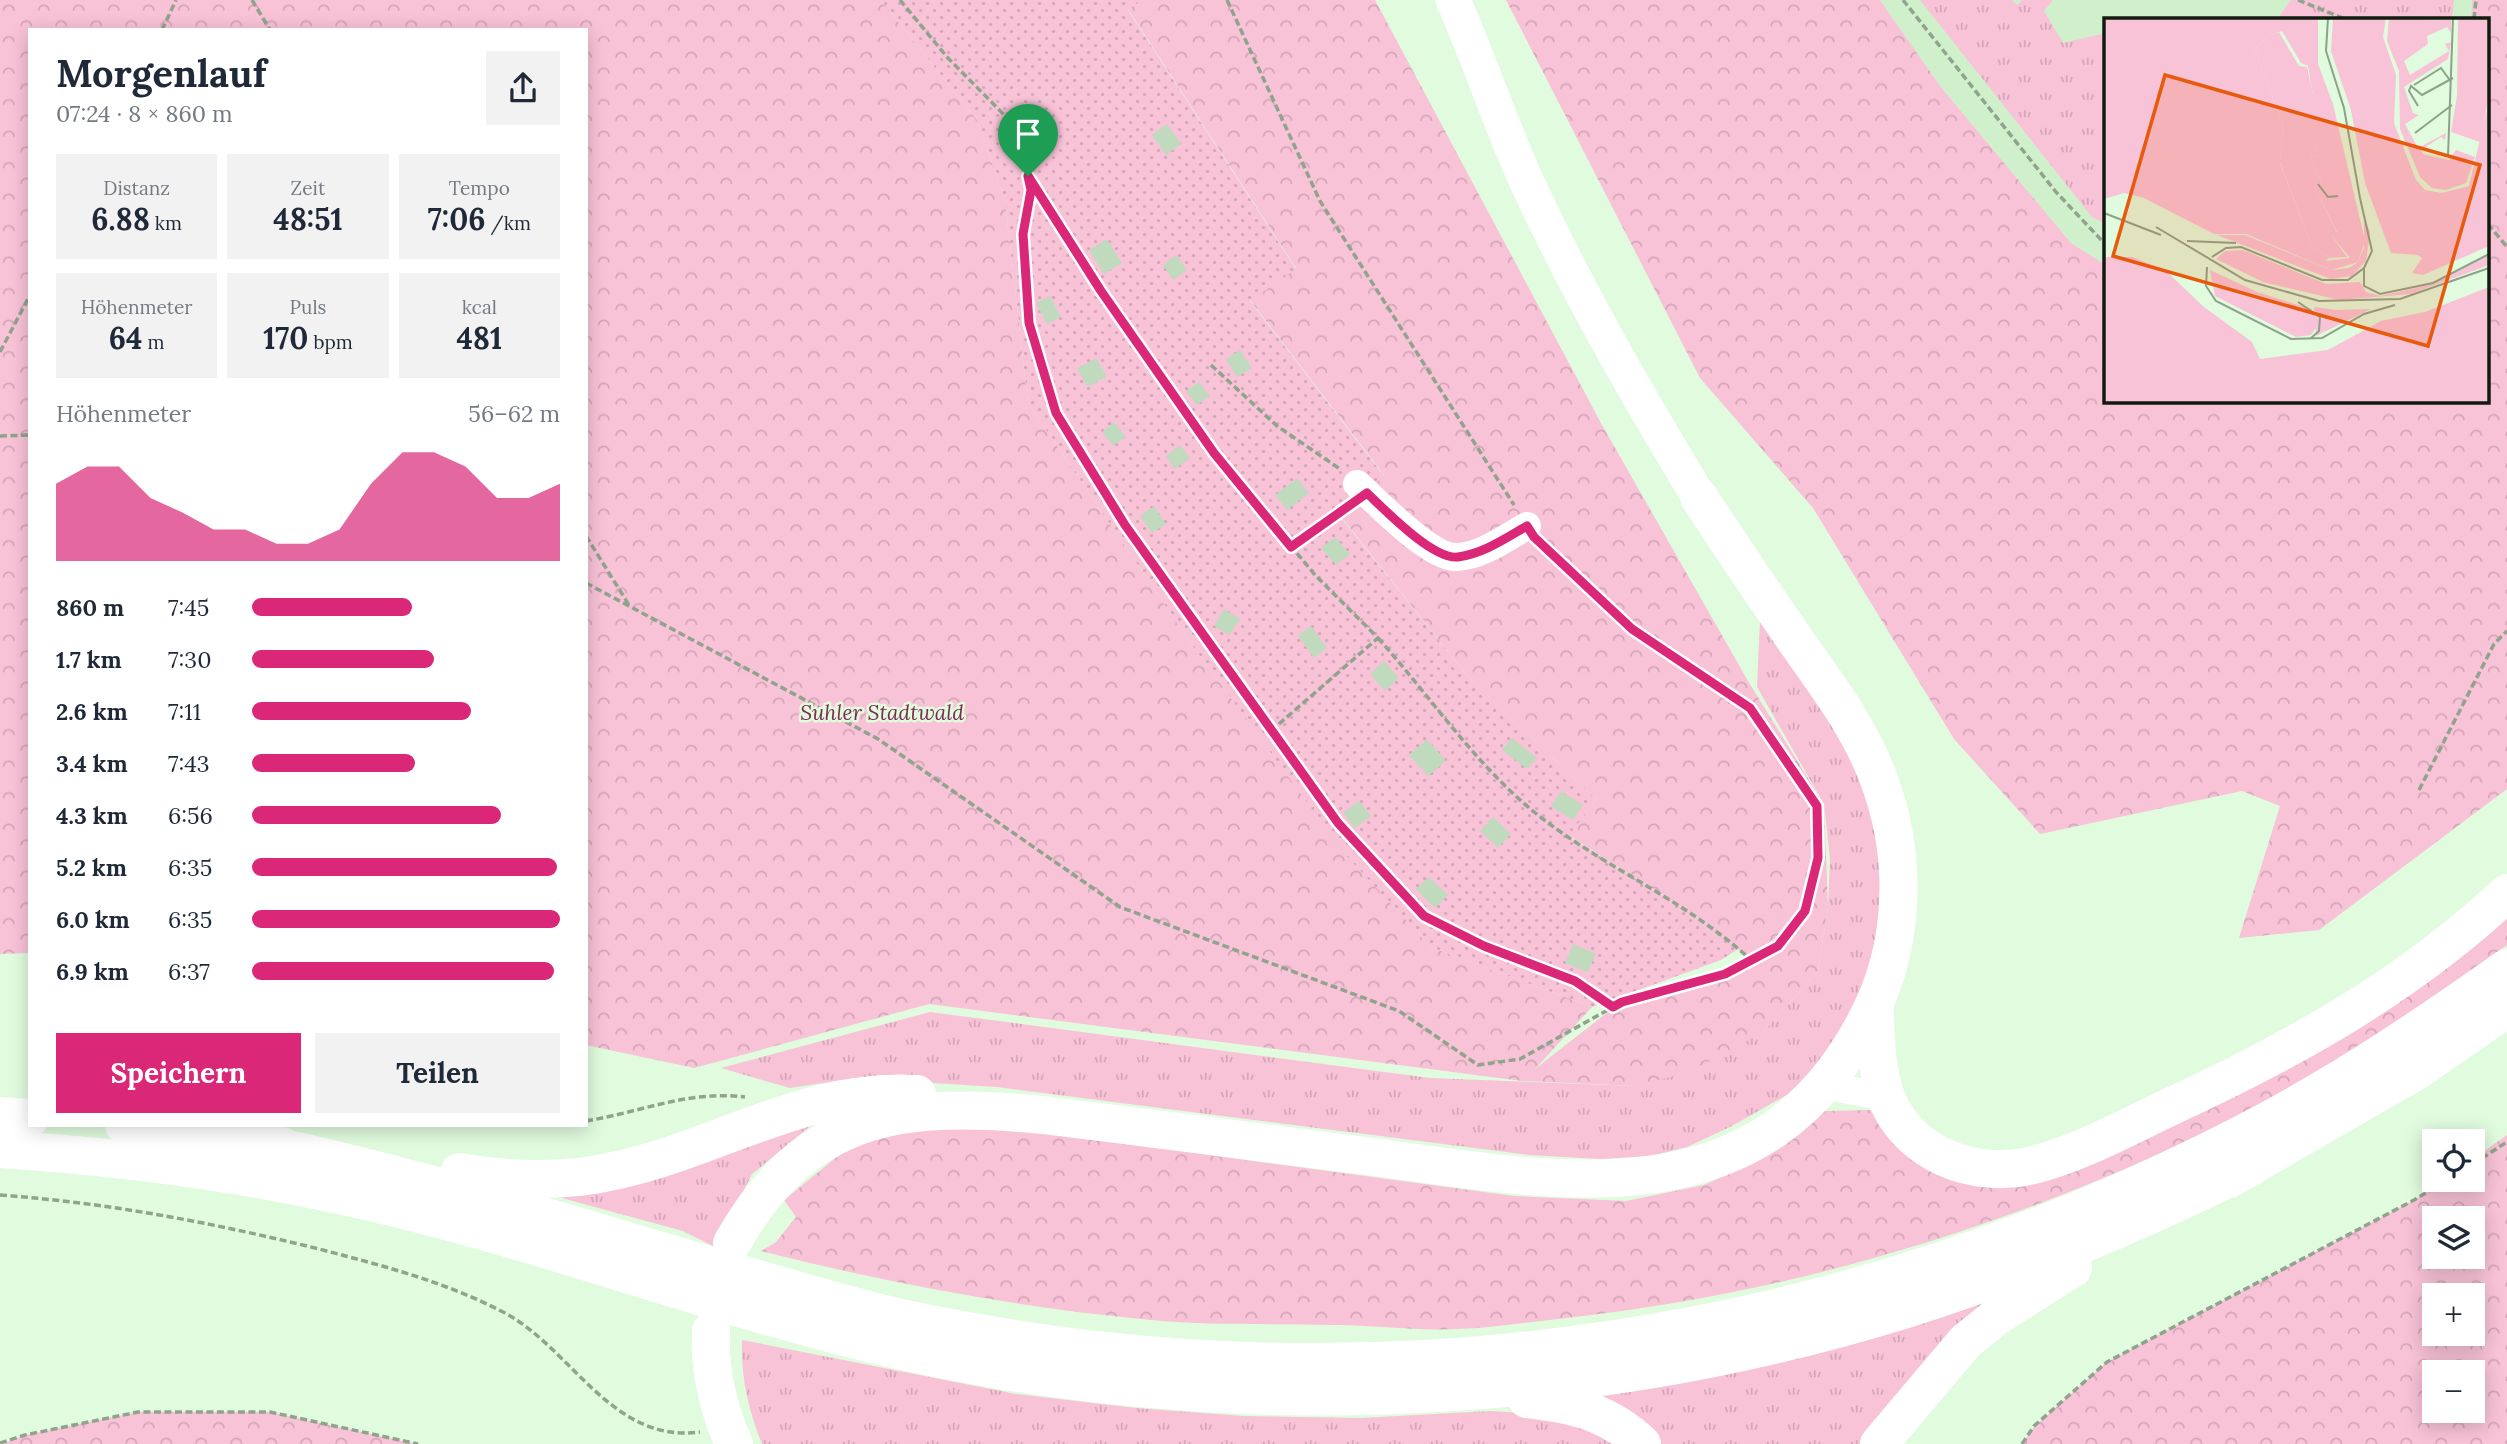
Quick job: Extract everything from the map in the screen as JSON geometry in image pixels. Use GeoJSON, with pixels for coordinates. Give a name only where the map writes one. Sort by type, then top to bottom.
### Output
{"type":"FeatureCollection","features":[{"type":"Feature","properties":{"kind":"highway"},"geometry":{"type":"LineString","coordinates":[[732,1243],[757,1204],[781,1175],[815,1148],[851,1128],[888,1116],[925,1110],[986,1110],[1043,1115],[1499,1174],[1612,1181],[1672,1173],[1722,1156],[1763,1135],[1822,1085],[1850,1050],[1875,1004],[1894,943],[1899,901],[1895,838],[1880,784],[1864,746],[1840,705],[1699,497]]}},
{"type":"Feature","properties":{"kind":"highway"},"geometry":{"type":"LineString","coordinates":[[1875,1004],[1877,1058],[1886,1097],[1899,1120],[1924,1146],[1958,1164],[1995,1170],[2048,1161],[2120,1130],[2299,1044],[2416,969],[2507,893]]}},
{"type":"Feature","properties":{"kind":"highway"},"geometry":{"type":"LineString","coordinates":[[770,1300],[915,1321],[1023,1341],[1140,1354],[1251,1360],[1381,1361],[1522,1353],[1614,1341],[1749,1316],[1887,1279],[2080,1208],[2204,1153],[2272,1118],[2400,1043],[2507,968]]}},
{"type":"Feature","properties":{"kind":"highway"},"geometry":{"type":"LineString","coordinates":[[1879,1444],[1947,1361],[1996,1317],[2057,1277],[2418,1070],[2507,1008]]}},
{"type":"Feature","properties":{"kind":"highway"},"geometry":{"type":"LineString","coordinates":[[140,1127],[475,1175],[561,1180],[649,1162],[772,1116],[851,1096],[921,1094],[1043,1115]]}},
{"type":"Feature","properties":{"kind":"highway"},"geometry":{"type":"LineString","coordinates":[[0,1116],[28,1118]]}},
{"type":"Feature","properties":{"kind":"highway"},"geometry":{"type":"LineString","coordinates":[[256,1142],[362,1164],[935,1358],[1020,1373],[1244,1394],[1455,1392],[1644,1370],[1762,1346],[1901,1310],[2085,1244],[2250,1168]]}},
{"type":"Feature","properties":{"kind":"highway"},"geometry":{"type":"LineString","coordinates":[[0,1149],[113,1157],[252,1176],[360,1199],[517,1240],[683,1274]]}},
{"type":"Feature","properties":{"kind":"highway"},"geometry":{"type":"LineString","coordinates":[[711,1331],[712,1371],[730,1435]]}},
{"type":"Feature","properties":{"kind":"highway"},"geometry":{"type":"LineString","coordinates":[[1455,1392],[1572,1405],[1615,1421],[1642,1444]]}},
{"type":"Feature","properties":{"kind":"main road"},"geometry":{"type":"LineString","coordinates":[[1453,0],[1524,177],[1569,270],[1616,358],[1699,497]]}},
{"type":"Feature","properties":{"kind":"lane"},"geometry":{"type":"LineString","coordinates":[[1362,488],[1429,548],[1456,558],[1487,548],[1527,526]]}},
{"type":"Feature","properties":{"kind":"lane"},"geometry":{"type":"LineString","coordinates":[[1822,1085],[1886,1097]]}},
{"type":"Feature","properties":{"kind":"path"},"geometry":{"type":"LineString","coordinates":[[163,28],[176,0]]}},
{"type":"Feature","properties":{"kind":"path"},"geometry":{"type":"LineString","coordinates":[[252,0],[269,28]]}},
{"type":"Feature","properties":{"kind":"path"},"geometry":{"type":"LineString","coordinates":[[900,0],[947,57],[1021,132],[1031,190],[1023,234],[1029,323],[1056,413],[1125,525],[1338,823],[1424,916],[1484,946],[1575,981],[1613,1007]]}},
{"type":"Feature","properties":{"kind":"path"},"geometry":{"type":"LineString","coordinates":[[588,584],[878,739],[1120,907],[1399,1011],[1478,1065],[1520,1059],[1622,1002],[1725,974],[1778,946],[1805,911],[1818,858],[1817,806],[1750,708],[1632,629],[1534,537],[1320,201],[1227,0]]}},
{"type":"Feature","properties":{"kind":"path"},"geometry":{"type":"LineString","coordinates":[[1903,0],[2056,192],[2104,243]]}},
{"type":"Feature","properties":{"kind":"path"},"geometry":{"type":"LineString","coordinates":[[2298,0],[2343,18]]}},
{"type":"Feature","properties":{"kind":"path"},"geometry":{"type":"LineString","coordinates":[[2474,18],[2476,0]]}},
{"type":"Feature","properties":{"kind":"path"},"geometry":{"type":"LineString","coordinates":[[1028,176],[1101,291],[1214,453],[1315,575],[1378,638],[1457,734],[1521,800],[1558,830],[1689,910],[1726,937],[1751,960]]}},
{"type":"Feature","properties":{"kind":"path"},"geometry":{"type":"LineString","coordinates":[[2490,226],[2507,247]]}},
{"type":"Feature","properties":{"kind":"path"},"geometry":{"type":"LineString","coordinates":[[0,352],[28,299]]}},
{"type":"Feature","properties":{"kind":"path"},"geometry":{"type":"LineString","coordinates":[[1212,365],[1277,426],[1362,488],[1291,547]]}},
{"type":"Feature","properties":{"kind":"path"},"geometry":{"type":"LineString","coordinates":[[0,436],[28,435]]}},
{"type":"Feature","properties":{"kind":"path"},"geometry":{"type":"LineString","coordinates":[[588,539],[630,606]]}},
{"type":"Feature","properties":{"kind":"path"},"geometry":{"type":"LineString","coordinates":[[2419,790],[2494,644],[2507,631]]}},
{"type":"Feature","properties":{"kind":"path"},"geometry":{"type":"LineString","coordinates":[[1272,730],[1378,638]]}},
{"type":"Feature","properties":{"kind":"path"},"geometry":{"type":"LineString","coordinates":[[588,1121],[686,1097],[715,1094],[747,1097]]}},
{"type":"Feature","properties":{"kind":"path"},"geometry":{"type":"LineString","coordinates":[[2485,1156],[2507,1142]]}},
{"type":"Feature","properties":{"kind":"path"},"geometry":{"type":"LineString","coordinates":[[2022,1444],[2035,1426],[2107,1362],[2427,1192]]}},
{"type":"Feature","properties":{"kind":"path"},"geometry":{"type":"LineString","coordinates":[[0,1195],[86,1204],[222,1225],[424,1278],[472,1296],[508,1315],[545,1343],[608,1406],[641,1428],[654,1433],[730,1435]]}},
{"type":"Feature","properties":{"kind":"path"},"geometry":{"type":"LineString","coordinates":[[0,1443],[25,1435],[138,1412],[270,1412],[418,1444]]}},
{"type":"Feature","properties":{"kind":"shaded area"},"geometry":{"type":"Polygon","coordinates":[[[1880,0],[2472,0],[2471,18],[2104,18],[2104,264],[2071,243],[1940,86],[1880,0]]]}},
{"type":"Feature","properties":{"kind":"green space","name":"Suhler Stadtwald"},"geometry":{"type":"Polygon","coordinates":[[[0,0],[881,0],[977,120],[1005,201],[1028,403],[1190,642],[1344,852],[1431,947],[1592,1007],[1535,1069],[1613,1008],[1750,960],[1710,925],[1568,835],[1597,800],[1469,678],[1339,514],[1384,475],[1250,300],[1296,268],[1128,9],[1142,0],[1375,0],[1602,425],[1748,681],[1824,804],[1828,907],[1818,971],[1762,1033],[1689,1072],[1636,1086],[1522,1081],[929,1004],[694,1068],[588,1045],[588,28],[28,28],[28,953],[0,954],[0,0]]]}},
{"type":"Feature","properties":{"kind":"green space"},"geometry":{"type":"Polygon","coordinates":[[[881,0],[1142,0],[1128,10],[1296,269],[1250,301],[1384,476],[1339,515],[1469,678],[1597,800],[1568,836],[1710,925],[1738,949],[1721,960],[1592,1007],[1431,947],[1344,853],[1190,642],[1028,403],[1005,201],[977,120],[881,0]]]}},
{"type":"Feature","properties":{"kind":"green space"},"geometry":{"type":"Polygon","coordinates":[[[1506,0],[1880,0],[1940,86],[2071,243],[2104,264],[2104,402],[2490,402],[2490,18],[2471,18],[2472,0],[2507,0],[2507,789],[2319,930],[2239,938],[2280,806],[2242,791],[2040,834],[1954,739],[1813,508],[1700,378],[1506,0]]]}},
{"type":"Feature","properties":{"kind":"green space"},"geometry":{"type":"Polygon","coordinates":[[[1920,0],[2012,0],[2017,5],[2022,0],[2053,0],[2044,11],[2063,43],[2104,33],[2104,223],[2092,217],[1920,0]]]}},
{"type":"Feature","properties":{"kind":"green space"},"geometry":{"type":"Polygon","coordinates":[[[2291,0],[2454,0],[2452,18],[2278,18],[2291,0]]]}},
{"type":"Feature","properties":{"kind":"green space"},"geometry":{"type":"Polygon","coordinates":[[[1760,621],[1844,727],[1882,839],[1877,949],[1859,1003],[1801,1087],[1732,1126],[1687,1147],[1651,1156],[1601,1159],[1529,1155],[997,1087],[855,1078],[790,1088],[721,1068],[930,1012],[1430,1078],[1636,1086],[1762,1033],[1818,971],[1828,907],[1830,859],[1824,804],[1757,687],[1760,621]]]}},
{"type":"Feature","properties":{"kind":"green space"},"geometry":{"type":"Polygon","coordinates":[[[2507,904],[2507,945],[2359,1046],[2267,1101],[2100,1180],[2014,1213],[1838,1268],[1749,1289],[1658,1306],[1470,1328],[1197,1323],[1102,1315],[1004,1301],[857,1274],[761,1251],[776,1242],[796,1217],[784,1200],[838,1156],[871,1139],[939,1126],[1045,1133],[1514,1196],[1626,1201],[1704,1185],[1752,1163],[1797,1135],[1824,1111],[1874,1110],[1905,1149],[1932,1172],[1965,1182],[2015,1184],[2507,904]]]}},
{"type":"Feature","properties":{"kind":"green space"},"geometry":{"type":"Polygon","coordinates":[[[814,1123],[752,1174],[733,1211],[719,1249],[683,1231],[547,1194],[814,1123]]]}},
{"type":"Feature","properties":{"kind":"green space"},"geometry":{"type":"Polygon","coordinates":[[[2507,1135],[2507,1444],[2022,1444],[2035,1426],[2107,1362],[2426,1192],[2485,1192],[2485,1151],[2507,1135]]]}},
{"type":"Feature","properties":{"kind":"green space"},"geometry":{"type":"Polygon","coordinates":[[[2008,1293],[1870,1444],[1653,1444],[1585,1398],[1624,1392],[2008,1293]]]}},
{"type":"Feature","properties":{"kind":"green space"},"geometry":{"type":"Polygon","coordinates":[[[742,1340],[1016,1394],[1136,1408],[1243,1416],[1361,1418],[1491,1411],[1566,1416],[1619,1444],[762,1444],[746,1393],[742,1340]]]}},
{"type":"Feature","properties":{"kind":"green space"},"geometry":{"type":"Polygon","coordinates":[[[138,1412],[270,1412],[417,1444],[2,1444],[25,1435],[138,1412]]]}},
{"type":"Feature","properties":{"kind":"building"},"geometry":{"type":"Polygon","coordinates":[[[1167,124],[1181,144],[1166,155],[1152,135],[1167,124]]]}},
{"type":"Feature","properties":{"kind":"building"},"geometry":{"type":"Polygon","coordinates":[[[1107,239],[1122,263],[1104,274],[1089,250],[1107,239]]]}},
{"type":"Feature","properties":{"kind":"building"},"geometry":{"type":"Polygon","coordinates":[[[1176,255],[1187,270],[1173,280],[1163,265],[1176,255]]]}},
{"type":"Feature","properties":{"kind":"building"},"geometry":{"type":"Polygon","coordinates":[[[1050,296],[1061,317],[1047,324],[1036,303],[1050,296]]]}},
{"type":"Feature","properties":{"kind":"building"},"geometry":{"type":"Polygon","coordinates":[[[1240,350],[1252,368],[1237,377],[1226,359],[1240,350]]]}},
{"type":"Feature","properties":{"kind":"building"},"geometry":{"type":"Polygon","coordinates":[[[1096,358],[1107,376],[1088,387],[1077,369],[1096,358]]]}},
{"type":"Feature","properties":{"kind":"building"},"geometry":{"type":"Polygon","coordinates":[[[1199,382],[1210,396],[1197,405],[1186,391],[1199,382]]]}},
{"type":"Feature","properties":{"kind":"building"},"geometry":{"type":"Polygon","coordinates":[[[1114,422],[1126,437],[1113,446],[1102,432],[1114,422]]]}},
{"type":"Feature","properties":{"kind":"building"},"geometry":{"type":"Polygon","coordinates":[[[1180,445],[1190,458],[1175,469],[1166,456],[1180,445]]]}},
{"type":"Feature","properties":{"kind":"building"},"geometry":{"type":"Polygon","coordinates":[[[1297,478],[1309,493],[1287,510],[1275,495],[1297,478]]]}},
{"type":"Feature","properties":{"kind":"building"},"geometry":{"type":"Polygon","coordinates":[[[1154,506],[1166,524],[1152,533],[1140,516],[1154,506]]]}},
{"type":"Feature","properties":{"kind":"building"},"geometry":{"type":"Polygon","coordinates":[[[1335,537],[1350,554],[1336,565],[1321,548],[1335,537]]]}},
{"type":"Feature","properties":{"kind":"building"},"geometry":{"type":"Polygon","coordinates":[[[1224,609],[1240,619],[1229,635],[1214,626],[1224,609]]]}},
{"type":"Feature","properties":{"kind":"building"},"geometry":{"type":"Polygon","coordinates":[[[1311,626],[1327,648],[1314,658],[1298,636],[1311,626]]]}},
{"type":"Feature","properties":{"kind":"building"},"geometry":{"type":"Polygon","coordinates":[[[1384,661],[1399,678],[1385,691],[1370,674],[1384,661]]]}},
{"type":"Feature","properties":{"kind":"building"},"geometry":{"type":"Polygon","coordinates":[[[1512,738],[1537,758],[1527,769],[1502,750],[1512,738]]]}},
{"type":"Feature","properties":{"kind":"building"},"geometry":{"type":"Polygon","coordinates":[[[1427,739],[1446,761],[1428,776],[1409,755],[1427,739]]]}},
{"type":"Feature","properties":{"kind":"building"},"geometry":{"type":"Polygon","coordinates":[[[1561,791],[1583,805],[1573,820],[1551,806],[1561,791]]]}},
{"type":"Feature","properties":{"kind":"building"},"geometry":{"type":"Polygon","coordinates":[[[1359,801],[1371,816],[1355,828],[1343,813],[1359,801]]]}},
{"type":"Feature","properties":{"kind":"building"},"geometry":{"type":"Polygon","coordinates":[[[1493,817],[1511,834],[1498,848],[1480,831],[1493,817]]]}},
{"type":"Feature","properties":{"kind":"building"},"geometry":{"type":"Polygon","coordinates":[[[1429,877],[1448,895],[1435,908],[1416,889],[1429,877]]]}},
{"type":"Feature","properties":{"kind":"building"},"geometry":{"type":"Polygon","coordinates":[[[1573,944],[1596,954],[1588,972],[1565,963],[1573,944]]]}},
{"type":"Feature","properties":{"kind":"route"},"geometry":{"type":"LineString","coordinates":[[1028,176],[1064,228],[1101,291],[1214,453],[1291,547],[1367,493],[1429,548],[1456,558],[1487,548],[1527,526],[1534,537],[1632,629],[1750,708],[1817,806],[1818,858],[1805,911],[1778,946],[1725,974],[1622,1002],[1613,1007],[1575,981],[1484,946],[1424,916],[1338,823],[1125,525],[1056,413],[1029,323],[1023,234],[1031,190],[1028,176]]}}]}
